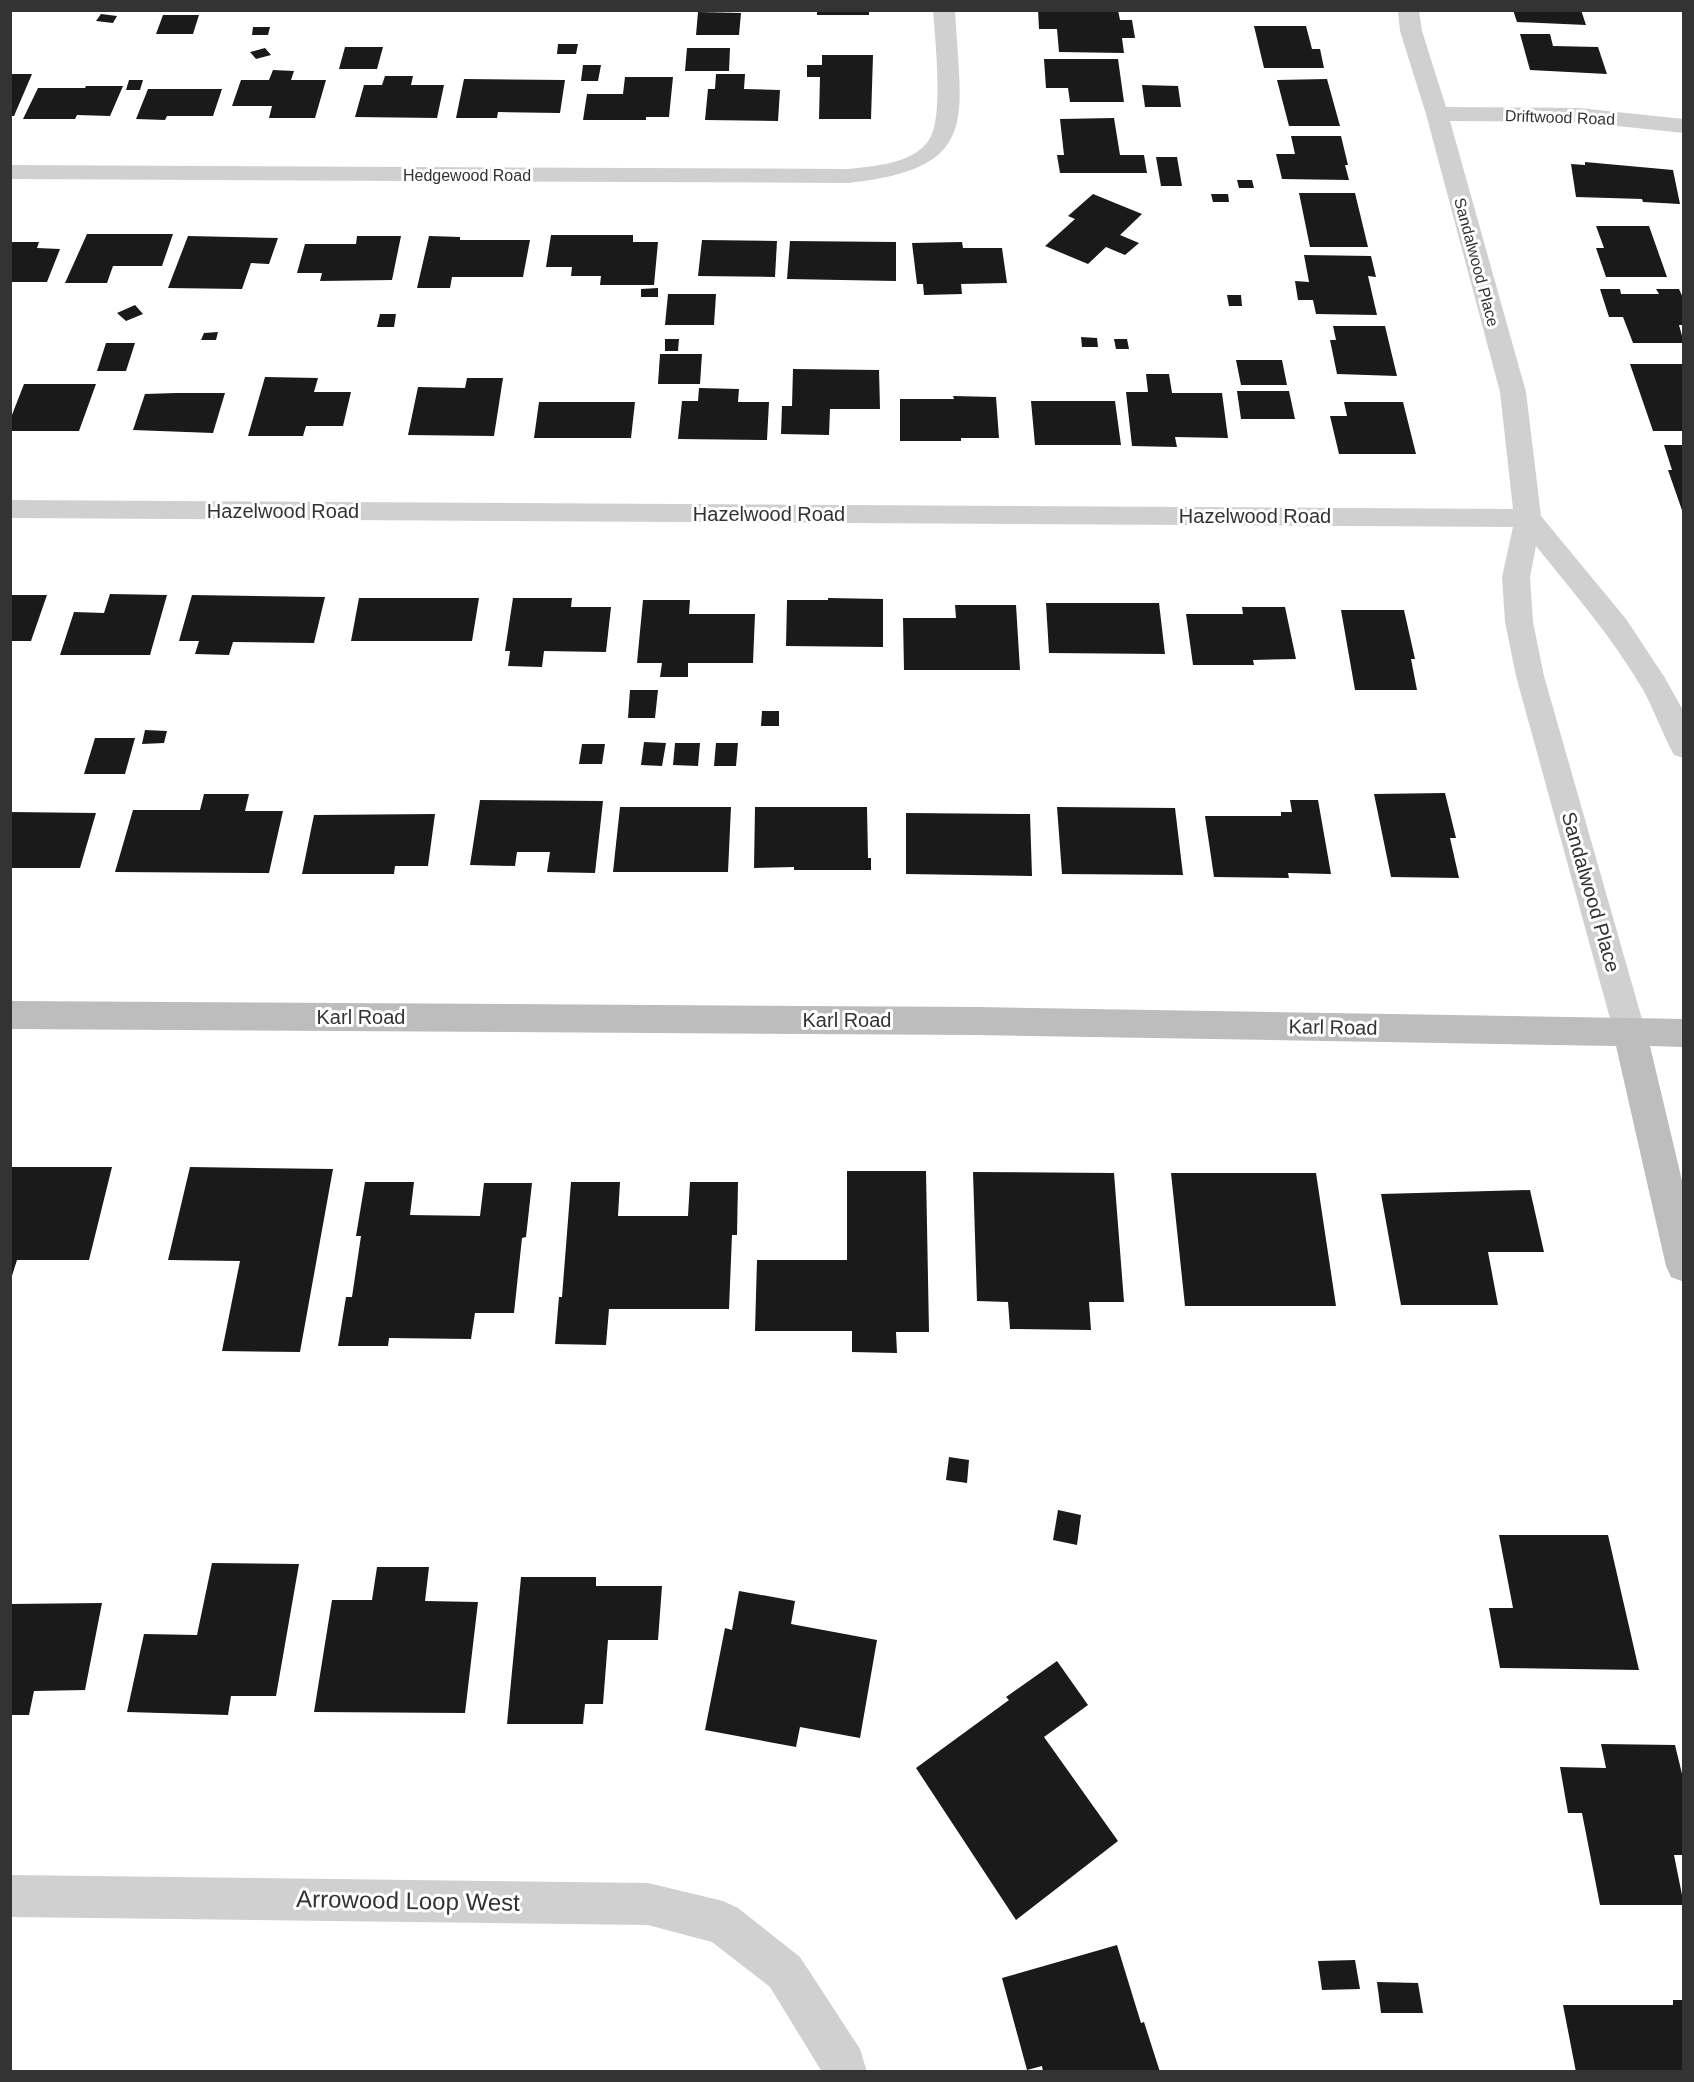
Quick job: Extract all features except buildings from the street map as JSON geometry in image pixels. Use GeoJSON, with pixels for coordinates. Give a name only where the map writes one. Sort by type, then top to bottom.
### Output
{"type":"FeatureCollection","features":[{"type":"Feature","properties":{"kind":"main road","name":"Karl Road"},"geometry":{"type":"LineString","coordinates":[[10,1015],[965,1021],[1683,1033]]}},
{"type":"Feature","properties":{"kind":"main road","name":"Sandalwood Place"},"geometry":{"type":"LineString","coordinates":[[1630,1033],[1683,1266]]}},
{"type":"Feature","properties":{"kind":"street","name":"Hedgewood Road"},"geometry":{"type":"LineString","coordinates":[[10,172],[848,176],[888,172],[920,158],[940,142],[947,123],[944,10]]}},
{"type":"Feature","properties":{"kind":"street","name":"Sandalwood Place"},"geometry":{"type":"LineString","coordinates":[[1408,10],[1513,392],[1528,518],[1516,577],[1519,622],[1530,676],[1630,1033]]}},
{"type":"Feature","properties":{"kind":"street","name":"Driftwood Road"},"geometry":{"type":"LineString","coordinates":[[1437,114],[1579,116],[1683,126]]}},
{"type":"Feature","properties":{"kind":"street","name":"Hazelwood Road"},"geometry":{"type":"LineString","coordinates":[[10,509],[1528,518]]}},
{"type":"Feature","properties":{"kind":"street"},"geometry":{"type":"LineString","coordinates":[[1528,518],[1593,598],[1648,673],[1683,747]]}},
{"type":"Feature","properties":{"kind":"street","name":"Arrowood Loop West"},"geometry":{"type":"LineString","coordinates":[[10,1896],[648,1904],[723,1923],[785,1972],[844,2065],[845,2072]]}}]}
